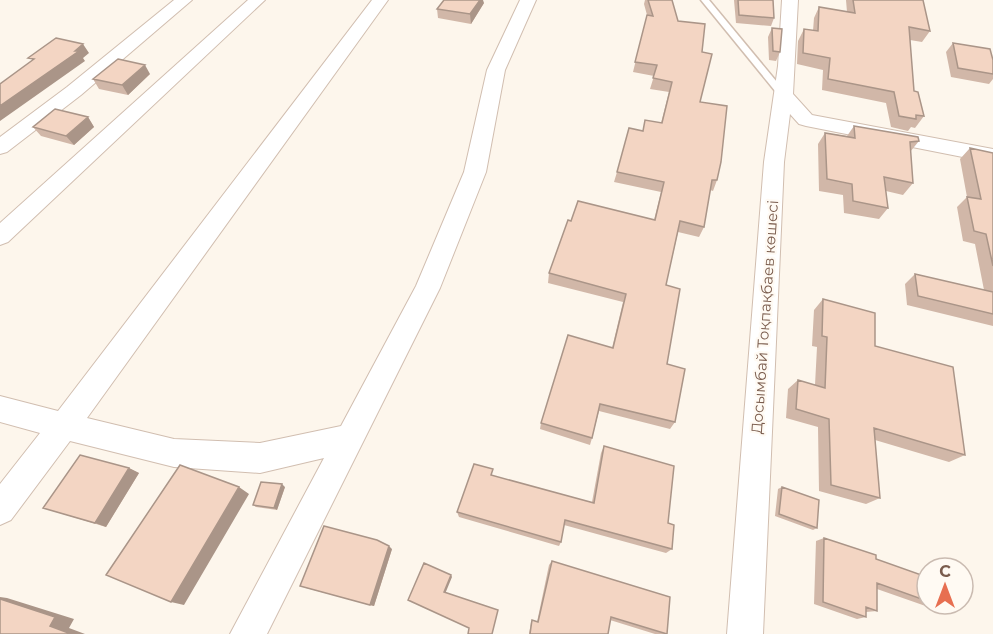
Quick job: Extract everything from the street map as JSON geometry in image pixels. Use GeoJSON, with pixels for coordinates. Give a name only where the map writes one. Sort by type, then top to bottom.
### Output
{"type":"FeatureCollection","features":[{"type":"Feature","properties":{"kind":"street"},"geometry":{"type":"LineString","coordinates":[[0,147],[74,91],[184,0]]}},
{"type":"Feature","properties":{"kind":"street"},"geometry":{"type":"LineString","coordinates":[[0,236],[257,0]]}},
{"type":"Feature","properties":{"kind":"street"},"geometry":{"type":"LineString","coordinates":[[0,509],[380,0]]}},
{"type":"Feature","properties":{"kind":"street"},"geometry":{"type":"LineString","coordinates":[[248,634],[428,288],[475,171],[496,70],[528,0]]}},
{"type":"Feature","properties":{"kind":"street","name":"Досымбай Тоқпақбаев көшесі"},"geometry":{"type":"LineString","coordinates":[[744,634],[774,162],[783,95],[790,0]]}},
{"type":"Feature","properties":{"kind":"street"},"geometry":{"type":"LineString","coordinates":[[783,95],[806,120]]}},
{"type":"Feature","properties":{"kind":"street"},"geometry":{"type":"LineString","coordinates":[[780,121],[806,120],[993,156]]}},
{"type":"Feature","properties":{"kind":"street"},"geometry":{"type":"LineString","coordinates":[[0,410],[174,453],[260,458],[351,438]]}},
{"type":"Feature","properties":{"kind":"lane"},"geometry":{"type":"LineString","coordinates":[[705,0],[783,95]]}},
{"type":"Feature","properties":{"kind":"building"},"geometry":{"type":"Polygon","coordinates":[[[444,0],[480,0],[470,14],[437,9],[444,0]]]}},
{"type":"Feature","properties":{"kind":"building"},"geometry":{"type":"Polygon","coordinates":[[[648,0],[672,0],[678,21],[705,24],[702,52],[712,54],[700,102],[727,106],[721,162],[717,180],[712,180],[704,227],[680,221],[666,285],[680,289],[667,364],[685,369],[675,422],[600,404],[592,438],[541,423],[568,335],[613,348],[626,294],[549,273],[568,220],[571,221],[578,201],[655,220],[664,182],[617,172],[629,128],[643,131],[645,120],[662,123],[672,82],[653,78],[657,65],[635,62],[647,15],[653,16],[648,0]]]}},
{"type":"Feature","properties":{"kind":"building"},"geometry":{"type":"Polygon","coordinates":[[[738,0],[773,0],[774,18],[739,15],[738,0]]]}},
{"type":"Feature","properties":{"kind":"building"},"geometry":{"type":"Polygon","coordinates":[[[853,0],[923,0],[930,31],[909,27],[914,91],[918,92],[924,116],[916,115],[916,119],[899,116],[894,92],[828,79],[830,58],[803,53],[804,29],[818,31],[819,7],[855,13],[853,0]]]}},
{"type":"Feature","properties":{"kind":"building"},"geometry":{"type":"Polygon","coordinates":[[[772,28],[782,29],[780,52],[773,51],[772,28]]]}},
{"type":"Feature","properties":{"kind":"building"},"geometry":{"type":"Polygon","coordinates":[[[56,38],[83,44],[75,51],[79,51],[0,106],[0,84],[34,59],[28,58],[56,38]]]}},
{"type":"Feature","properties":{"kind":"building"},"geometry":{"type":"Polygon","coordinates":[[[953,43],[990,49],[993,74],[958,68],[953,43]]]}},
{"type":"Feature","properties":{"kind":"building"},"geometry":{"type":"Polygon","coordinates":[[[118,59],[145,65],[122,85],[93,79],[118,59]]]}},
{"type":"Feature","properties":{"kind":"building"},"geometry":{"type":"Polygon","coordinates":[[[55,109],[88,117],[66,136],[33,127],[55,109]]]}},
{"type":"Feature","properties":{"kind":"building"},"geometry":{"type":"Polygon","coordinates":[[[854,126],[918,137],[919,141],[910,142],[913,183],[884,177],[888,208],[853,201],[852,184],[827,179],[825,133],[855,138],[854,126]]]}},
{"type":"Feature","properties":{"kind":"building"},"geometry":{"type":"Polygon","coordinates":[[[970,148],[993,153],[993,266],[986,234],[974,231],[967,197],[981,199],[970,148]]]}},
{"type":"Feature","properties":{"kind":"building"},"geometry":{"type":"Polygon","coordinates":[[[915,274],[993,292],[993,314],[918,296],[915,274]]]}},
{"type":"Feature","properties":{"kind":"building"},"geometry":{"type":"Polygon","coordinates":[[[823,299],[875,313],[875,346],[953,367],[965,455],[874,428],[880,498],[831,485],[829,419],[796,409],[798,380],[825,388],[827,337],[822,336],[823,299]]]}},
{"type":"Feature","properties":{"kind":"building"},"geometry":{"type":"Polygon","coordinates":[[[604,446],[674,466],[668,523],[674,525],[672,549],[565,520],[561,542],[457,512],[474,464],[493,469],[491,475],[594,503],[604,446]]]}},
{"type":"Feature","properties":{"kind":"building"},"geometry":{"type":"Polygon","coordinates":[[[80,455],[129,468],[95,523],[43,508],[80,455]]]}},
{"type":"Feature","properties":{"kind":"building"},"geometry":{"type":"Polygon","coordinates":[[[180,465],[239,487],[171,602],[106,575],[180,465]]]}},
{"type":"Feature","properties":{"kind":"building"},"geometry":{"type":"Polygon","coordinates":[[[261,482],[282,484],[274,508],[253,505],[261,482]]]}},
{"type":"Feature","properties":{"kind":"building"},"geometry":{"type":"Polygon","coordinates":[[[782,487],[819,500],[817,528],[779,514],[782,487]]]}},
{"type":"Feature","properties":{"kind":"building"},"geometry":{"type":"Polygon","coordinates":[[[324,526],[377,540],[389,546],[370,605],[300,586],[324,526]]]}},
{"type":"Feature","properties":{"kind":"building"},"geometry":{"type":"Polygon","coordinates":[[[824,538],[876,555],[876,559],[915,573],[915,597],[877,583],[877,611],[866,607],[866,617],[823,602],[824,538]]]}},
{"type":"Feature","properties":{"kind":"building"},"geometry":{"type":"Polygon","coordinates":[[[552,561],[670,597],[667,634],[611,617],[608,634],[530,634],[532,620],[538,622],[552,561]]]}},
{"type":"Feature","properties":{"kind":"building"},"geometry":{"type":"Polygon","coordinates":[[[424,563],[451,575],[444,592],[498,610],[492,634],[468,634],[469,628],[408,600],[424,563]]]}},
{"type":"Feature","properties":{"kind":"building"},"geometry":{"type":"Polygon","coordinates":[[[0,599],[55,617],[50,626],[71,634],[0,634],[0,599]]]}}]}
